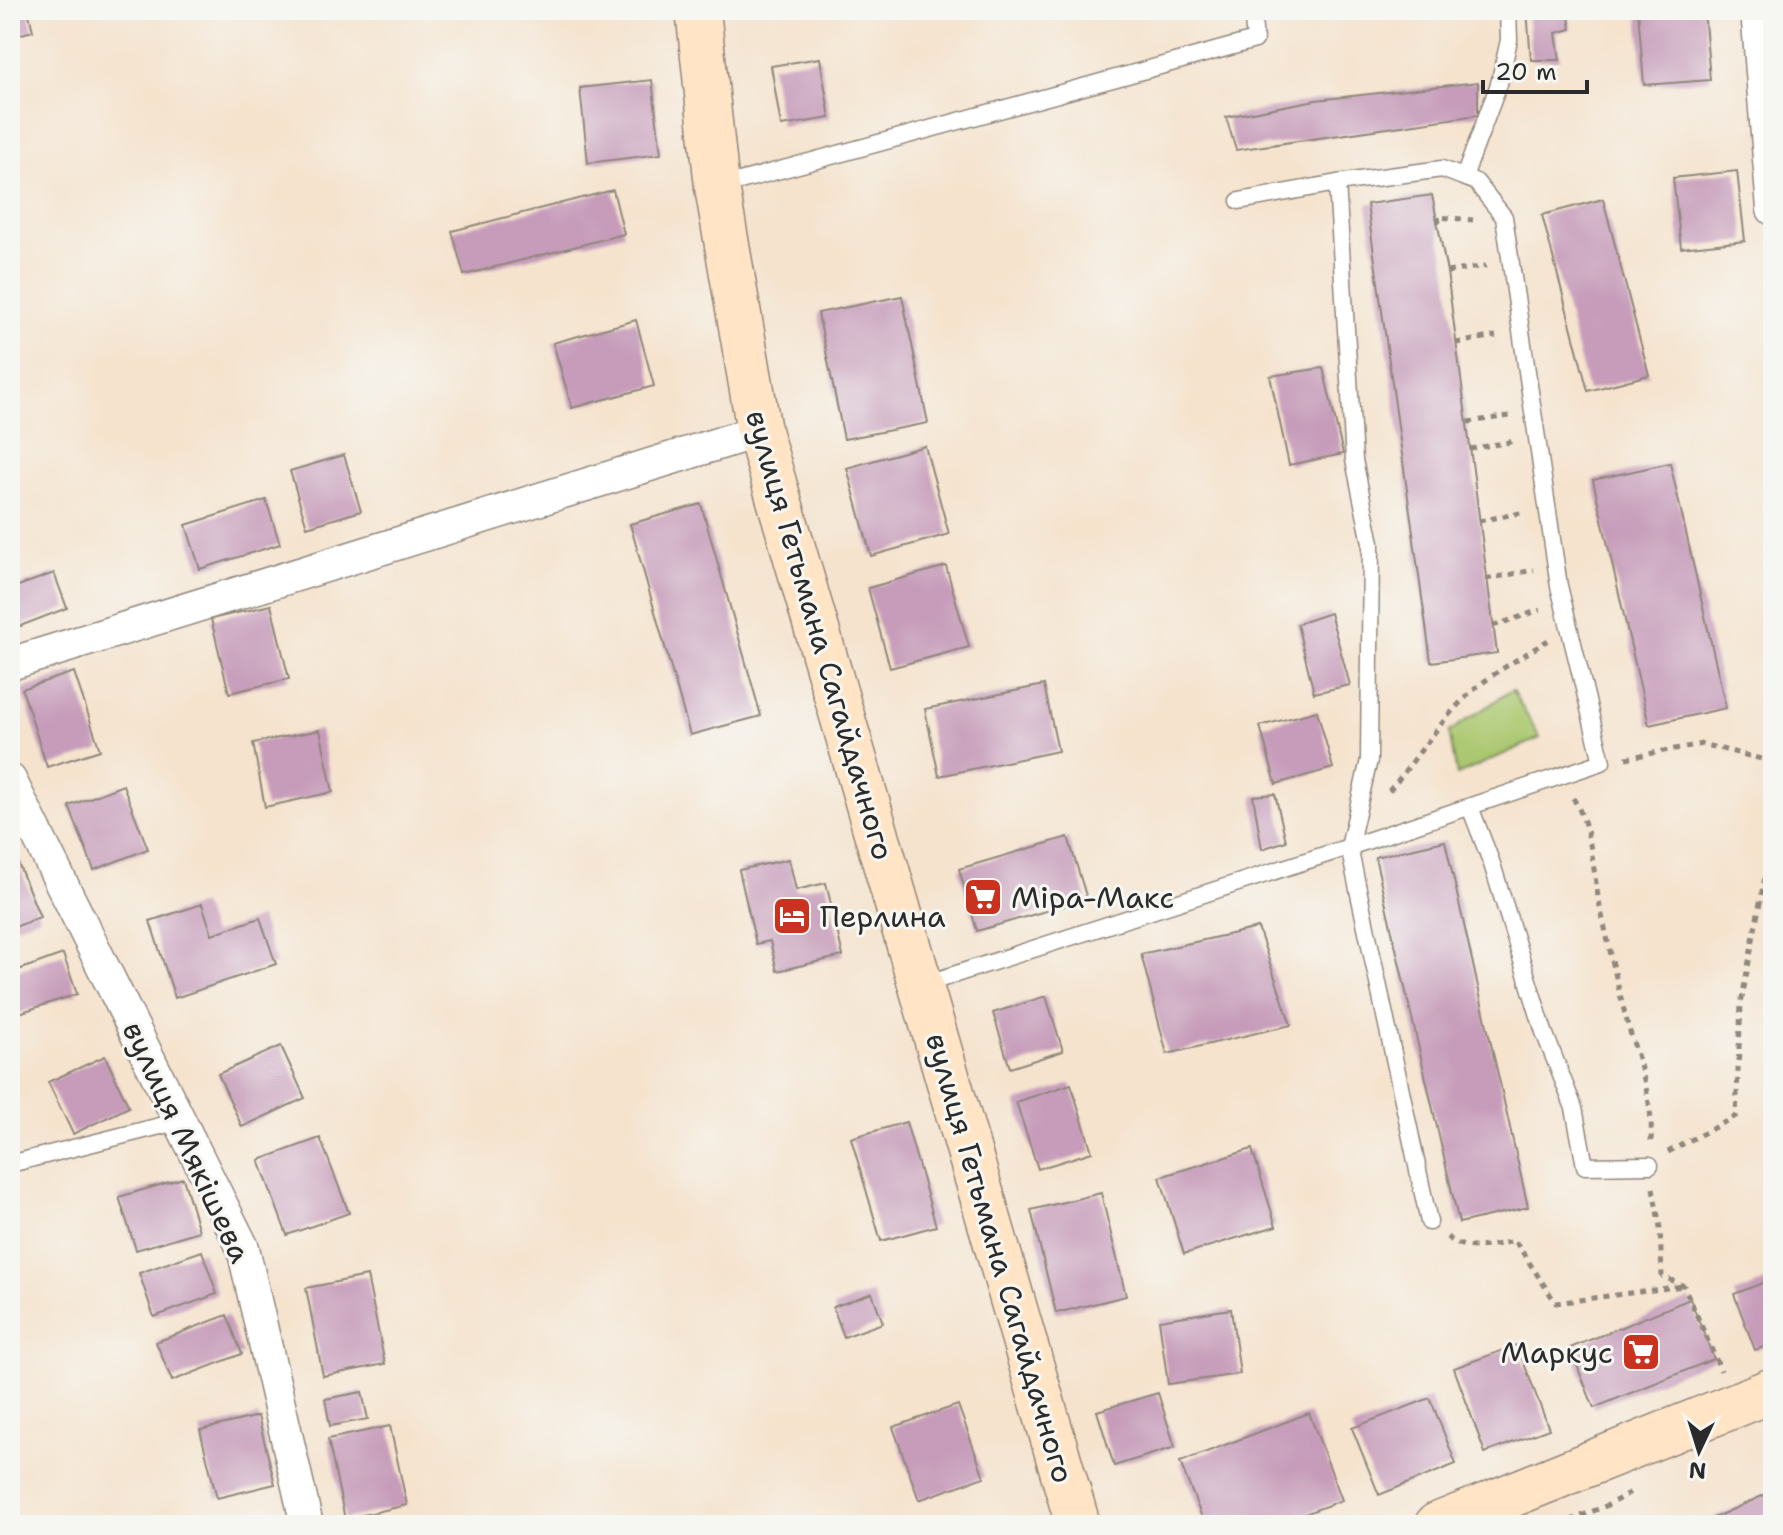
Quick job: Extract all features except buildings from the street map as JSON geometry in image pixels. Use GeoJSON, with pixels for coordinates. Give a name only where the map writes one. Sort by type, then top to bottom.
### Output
{"type":"FeatureCollection","features":[{"type":"Feature","properties":{"kind":"main road","name":"вулиця Гетьмана Сагайдачного"},"geometry":{"type":"LineString","coordinates":[[698,10],[717,187],[759,431],[1078,1525]]}},
{"type":"Feature","properties":{"kind":"main road"},"geometry":{"type":"LineString","coordinates":[[1437,1525],[1754,1397]]}},
{"type":"Feature","properties":{"kind":"street"},"geometry":{"type":"LineString","coordinates":[[1757,10],[1773,209]]}},
{"type":"Feature","properties":{"kind":"street"},"geometry":{"type":"LineString","coordinates":[[10,664],[759,431]]}},
{"type":"Feature","properties":{"kind":"street","name":"вулиця Мякішева"},"geometry":{"type":"LineString","coordinates":[[10,780],[243,1248],[307,1525]]}},
{"type":"Feature","properties":{"kind":"lane"},"geometry":{"type":"LineString","coordinates":[[717,187],[1255,40],[1252,10]]}},
{"type":"Feature","properties":{"kind":"lane"},"geometry":{"type":"LineString","coordinates":[[1464,177],[1499,84],[1509,40],[1508,10]]}},
{"type":"Feature","properties":{"kind":"lane"},"geometry":{"type":"LineString","coordinates":[[921,986],[1602,762],[1559,586],[1504,217],[1476,182],[1442,169],[1337,183],[1239,201]]}},
{"type":"Feature","properties":{"kind":"lane"},"geometry":{"type":"LineString","coordinates":[[1337,183],[1354,460],[1371,543],[1369,760],[1349,847],[1429,1222]]}},
{"type":"Feature","properties":{"kind":"lane"},"geometry":{"type":"LineString","coordinates":[[1470,807],[1492,864],[1544,1032],[1574,1108],[1585,1166],[1650,1165]]}},
{"type":"Feature","properties":{"kind":"lane"},"geometry":{"type":"LineString","coordinates":[[10,1164],[180,1121]]}},
{"type":"Feature","properties":{"kind":"path"},"geometry":{"type":"LineString","coordinates":[[1439,223],[1438,217],[1483,220]]}},
{"type":"Feature","properties":{"kind":"path"},"geometry":{"type":"LineString","coordinates":[[1447,272],[1491,265]]}},
{"type":"Feature","properties":{"kind":"path"},"geometry":{"type":"LineString","coordinates":[[1456,343],[1501,335]]}},
{"type":"Feature","properties":{"kind":"path"},"geometry":{"type":"LineString","coordinates":[[1468,422],[1515,415]]}},
{"type":"Feature","properties":{"kind":"path"},"geometry":{"type":"LineString","coordinates":[[1470,449],[1520,440]]}},
{"type":"Feature","properties":{"kind":"path"},"geometry":{"type":"LineString","coordinates":[[1479,521],[1530,512]]}},
{"type":"Feature","properties":{"kind":"path"},"geometry":{"type":"LineString","coordinates":[[1486,579],[1539,569]]}},
{"type":"Feature","properties":{"kind":"path"},"geometry":{"type":"LineString","coordinates":[[1493,626],[1545,609]]}},
{"type":"Feature","properties":{"kind":"path"},"geometry":{"type":"LineString","coordinates":[[1387,794],[1440,724],[1467,696]]}},
{"type":"Feature","properties":{"kind":"path"},"geometry":{"type":"LineString","coordinates":[[1602,762],[1702,744],[1773,762]]}},
{"type":"Feature","properties":{"kind":"path"},"geometry":{"type":"LineString","coordinates":[[1559,777],[1584,816],[1625,1017],[1642,1070],[1652,1125],[1650,1165],[1660,1228],[1662,1276],[1684,1286],[1754,1397]]}},
{"type":"Feature","properties":{"kind":"path"},"geometry":{"type":"LineString","coordinates":[[1650,1165],[1683,1142],[1736,1116],[1741,1004],[1773,833]]}},
{"type":"Feature","properties":{"kind":"path"},"geometry":{"type":"LineString","coordinates":[[1429,1222],[1453,1242],[1471,1248],[1515,1241],[1556,1303],[1684,1286]]}},
{"type":"Feature","properties":{"kind":"green space"},"geometry":{"type":"Polygon","coordinates":[[[1512,690],[1540,738],[1457,775],[1449,732],[1512,690]]]}},
{"type":"Feature","properties":{"kind":"place","name":"Міра-Макс"},"geometry":{"type":"Point","coordinates":[983,897]}},
{"type":"Feature","properties":{"kind":"place","name":"Перлина"},"geometry":{"type":"Point","coordinates":[792,916]}},
{"type":"Feature","properties":{"kind":"place","name":"Маркус"},"geometry":{"type":"Point","coordinates":[1641,1352]}}]}
